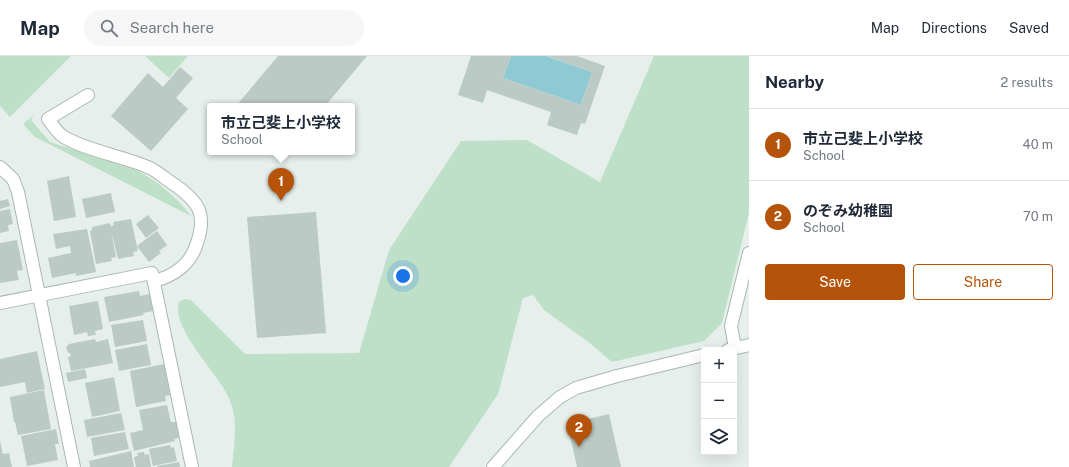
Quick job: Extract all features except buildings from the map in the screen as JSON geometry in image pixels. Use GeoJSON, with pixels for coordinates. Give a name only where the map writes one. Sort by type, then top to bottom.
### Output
{"type":"FeatureCollection","features":[{"type":"Feature","properties":{"kind":"street"},"geometry":{"type":"LineString","coordinates":[[88,94],[48,119],[58,133],[73,141],[150,168],[188,194],[197,203],[200,210],[200,236],[193,254],[182,268],[166,278],[154,281]]}},
{"type":"Feature","properties":{"kind":"street"},"geometry":{"type":"LineString","coordinates":[[0,166],[14,180],[18,192],[74,467]]}},
{"type":"Feature","properties":{"kind":"street"},"geometry":{"type":"LineString","coordinates":[[731,347],[731,326],[749,252]]}},
{"type":"Feature","properties":{"kind":"street"},"geometry":{"type":"LineString","coordinates":[[0,303],[152,273],[192,467]]}},
{"type":"Feature","properties":{"kind":"street"},"geometry":{"type":"LineString","coordinates":[[737,348],[749,345]]}},
{"type":"Feature","properties":{"kind":"street"},"geometry":{"type":"LineString","coordinates":[[493,467],[538,416],[560,397],[576,388],[701,356]]}},
{"type":"Feature","properties":{"kind":"green space"},"geometry":{"type":"Polygon","coordinates":[[[0,56],[71,56],[10,117],[0,106],[0,56]]]}},
{"type":"Feature","properties":{"kind":"green space"},"geometry":{"type":"Polygon","coordinates":[[[145,56],[188,56],[169,78],[145,56]]]}},
{"type":"Feature","properties":{"kind":"green space"},"geometry":{"type":"Polygon","coordinates":[[[654,56],[749,56],[749,213],[722,323],[704,341],[612,362],[587,341],[544,310],[533,295],[523,298],[498,394],[449,467],[232,467],[235,427],[231,403],[226,392],[198,353],[182,326],[178,313],[179,302],[184,299],[191,300],[245,354],[359,353],[389,250],[461,141],[527,140],[600,182],[654,56]]]}},
{"type":"Feature","properties":{"kind":"green space"},"geometry":{"type":"Polygon","coordinates":[[[34,115],[31,120],[50,142],[138,171],[167,190],[180,202],[191,216],[35,137],[23,124],[34,115]]]}},
{"type":"Feature","properties":{"kind":"water"},"geometry":{"type":"Polygon","coordinates":[[[511,56],[546,56],[592,72],[581,105],[503,78],[511,56]]]}},
{"type":"Feature","properties":{"kind":"place","name":"市立己斐上小学校"},"geometry":{"type":"Point","coordinates":[281,201]}},
{"type":"Feature","properties":{"kind":"place","name":"のぞみ幼稚園"},"geometry":{"type":"Point","coordinates":[579,447]}}]}
